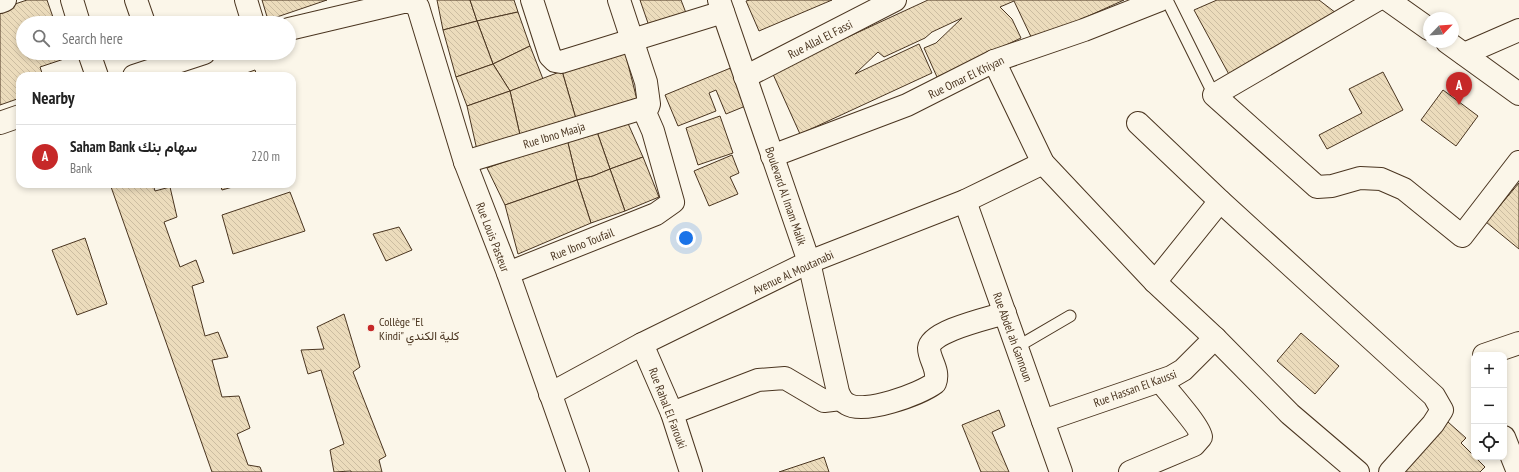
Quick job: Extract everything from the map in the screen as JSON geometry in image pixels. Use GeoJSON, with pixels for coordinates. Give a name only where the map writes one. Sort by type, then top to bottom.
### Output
{"type":"FeatureCollection","features":[{"type":"Feature","properties":{"kind":"street"},"geometry":{"type":"LineString","coordinates":[[0,2],[5,0]]}},
{"type":"Feature","properties":{"kind":"street"},"geometry":{"type":"LineString","coordinates":[[72,0],[77,16]]}},
{"type":"Feature","properties":{"kind":"street"},"geometry":{"type":"LineString","coordinates":[[136,0],[142,16]]}},
{"type":"Feature","properties":{"kind":"street"},"geometry":{"type":"LineString","coordinates":[[246,0],[251,16]]}},
{"type":"Feature","properties":{"kind":"street"},"geometry":{"type":"LineString","coordinates":[[532,0],[550,56],[555,61],[567,62],[632,42],[721,6]]}},
{"type":"Feature","properties":{"kind":"street"},"geometry":{"type":"LineString","coordinates":[[619,0],[646,82],[648,107],[643,108]]}},
{"type":"Feature","properties":{"kind":"street","name":"Rue Allal El Fassi"},"geometry":{"type":"LineString","coordinates":[[745,77],[895,0]]}},
{"type":"Feature","properties":{"kind":"street","name":"Rue Omar El Khiyan"},"geometry":{"type":"LineString","coordinates":[[772,156],[907,105],[994,61],[1084,30],[1160,0]]}},
{"type":"Feature","properties":{"kind":"street"},"geometry":{"type":"LineString","coordinates":[[1377,0],[1214,95],[1317,187],[1332,186],[1360,178],[1381,179],[1404,189],[1462,236],[1519,162]]}},
{"type":"Feature","properties":{"kind":"street"},"geometry":{"type":"LineString","coordinates":[[1388,0],[1423,25]]}},
{"type":"Feature","properties":{"kind":"street","name":"Rue Louis Pasteur"},"geometry":{"type":"LineString","coordinates":[[296,27],[403,2],[412,2],[421,12],[465,162],[508,273],[578,472]]}},
{"type":"Feature","properties":{"kind":"street","name":"Boulevard Al Imam Malik"},"geometry":{"type":"LineString","coordinates":[[721,6],[809,262],[838,392],[842,399]]}},
{"type":"Feature","properties":{"kind":"street"},"geometry":{"type":"LineString","coordinates":[[1459,47],[1519,30]]}},
{"type":"Feature","properties":{"kind":"street"},"geometry":{"type":"LineString","coordinates":[[1455,48],[1519,94]]}},
{"type":"Feature","properties":{"kind":"street"},"geometry":{"type":"LineString","coordinates":[[91,60],[96,72]]}},
{"type":"Feature","properties":{"kind":"street"},"geometry":{"type":"LineString","coordinates":[[140,72],[158,60]]}},
{"type":"Feature","properties":{"kind":"street"},"geometry":{"type":"LineString","coordinates":[[994,61],[1043,163],[1155,282],[1215,338],[1290,414],[1358,472]]}},
{"type":"Feature","properties":{"kind":"street","name":"Rue Ibno Maaja"},"geometry":{"type":"LineString","coordinates":[[465,162],[643,108]]}},
{"type":"Feature","properties":{"kind":"street","name":"Rue Ibno Toufail"},"geometry":{"type":"LineString","coordinates":[[508,273],[656,214],[673,202],[653,131],[643,108]]}},
{"type":"Feature","properties":{"kind":"street"},"geometry":{"type":"LineString","coordinates":[[0,123],[16,117]]}},
{"type":"Feature","properties":{"kind":"street"},"geometry":{"type":"LineString","coordinates":[[1138,123],[1220,201],[1434,396],[1442,410],[1433,424],[1390,472]]}},
{"type":"Feature","properties":{"kind":"street","name":"Avenue Al Moutanabi"},"geometry":{"type":"LineString","coordinates":[[550,394],[642,344],[809,262],[965,201],[1043,163]]}},
{"type":"Feature","properties":{"kind":"street","name":"Rue Abdel ah Gannoun"},"geometry":{"type":"LineString","coordinates":[[965,201],[1061,472]]}},
{"type":"Feature","properties":{"kind":"street"},"geometry":{"type":"LineString","coordinates":[[1155,282],[1220,201]]}},
{"type":"Feature","properties":{"kind":"street"},"geometry":{"type":"LineString","coordinates":[[672,413],[758,380],[778,377],[785,378],[824,401],[842,399],[848,405],[862,407],[882,404],[923,391],[935,383],[937,374],[929,348],[936,336],[1005,313]]}},
{"type":"Feature","properties":{"kind":"street","name":"Rue Hassan El Kaussi"},"geometry":{"type":"LineString","coordinates":[[1043,421],[1160,381],[1183,370],[1215,338]]}},
{"type":"Feature","properties":{"kind":"street"},"geometry":{"type":"LineString","coordinates":[[1493,352],[1519,343]]}},
{"type":"Feature","properties":{"kind":"street","name":"Rue Rahal El Farouki"},"geometry":{"type":"LineString","coordinates":[[642,344],[672,413],[691,472]]}},
{"type":"Feature","properties":{"kind":"street"},"geometry":{"type":"LineString","coordinates":[[1130,472],[1186,448],[1198,441],[1201,437],[1200,432],[1160,381]]}},
{"type":"Feature","properties":{"kind":"street"},"geometry":{"type":"LineString","coordinates":[[1507,435],[1519,430]]}},
{"type":"Feature","properties":{"kind":"street"},"geometry":{"type":"LineString","coordinates":[[1507,444],[1518,472]]}},
{"type":"Feature","properties":{"kind":"lane"},"geometry":{"type":"LineString","coordinates":[[1167,0],[1214,95]]}},
{"type":"Feature","properties":{"kind":"lane"},"geometry":{"type":"LineString","coordinates":[[1017,347],[1070,316]]}},
{"type":"Feature","properties":{"kind":"building"},"geometry":{"type":"Polygon","coordinates":[[[27,0],[47,0],[53,16],[16,16],[16,60],[61,60],[40,67],[42,72],[16,72],[16,99],[0,105],[0,9],[27,0]]]}},
{"type":"Feature","properties":{"kind":"building"},"geometry":{"type":"Polygon","coordinates":[[[262,0],[327,0],[280,16],[267,16],[262,0]]]}},
{"type":"Feature","properties":{"kind":"building"},"geometry":{"type":"Polygon","coordinates":[[[437,0],[470,0],[477,21],[443,30],[437,0]]]}},
{"type":"Feature","properties":{"kind":"building"},"geometry":{"type":"Polygon","coordinates":[[[470,0],[514,0],[518,12],[477,21],[470,0]]]}},
{"type":"Feature","properties":{"kind":"building"},"geometry":{"type":"Polygon","coordinates":[[[640,0],[681,0],[686,13],[649,26],[640,0]]]}},
{"type":"Feature","properties":{"kind":"building"},"geometry":{"type":"Polygon","coordinates":[[[832,0],[759,31],[746,1],[832,0]]]}},
{"type":"Feature","properties":{"kind":"building"},"geometry":{"type":"Polygon","coordinates":[[[928,0],[1124,0],[1033,41],[1014,1],[1000,7],[1012,19],[1021,38],[937,77],[924,48],[936,43],[962,18],[932,32],[925,38],[884,57],[878,52],[855,74],[919,44],[932,73],[800,134],[772,72],[928,0]]]}},
{"type":"Feature","properties":{"kind":"building"},"geometry":{"type":"Polygon","coordinates":[[[1217,0],[1319,0],[1336,13],[1232,80],[1194,10],[1217,0]]]}},
{"type":"Feature","properties":{"kind":"building"},"geometry":{"type":"Polygon","coordinates":[[[518,12],[530,46],[493,64],[477,21],[518,12]]]}},
{"type":"Feature","properties":{"kind":"building"},"geometry":{"type":"Polygon","coordinates":[[[477,21],[493,64],[456,77],[443,30],[477,21]]]}},
{"type":"Feature","properties":{"kind":"building"},"geometry":{"type":"Polygon","coordinates":[[[530,46],[543,79],[510,91],[493,64],[530,46]]]}},
{"type":"Feature","properties":{"kind":"building"},"geometry":{"type":"Polygon","coordinates":[[[625,52],[637,100],[576,119],[562,71],[625,52]]]}},
{"type":"Feature","properties":{"kind":"building"},"geometry":{"type":"Polygon","coordinates":[[[493,64],[510,91],[467,106],[456,77],[493,64]]]}},
{"type":"Feature","properties":{"kind":"building"},"geometry":{"type":"Polygon","coordinates":[[[733,67],[748,105],[726,114],[716,90],[709,93],[716,111],[678,126],[665,95],[733,67]]]}},
{"type":"Feature","properties":{"kind":"building"},"geometry":{"type":"Polygon","coordinates":[[[562,71],[576,119],[520,135],[510,91],[562,71]]]}},
{"type":"Feature","properties":{"kind":"building"},"geometry":{"type":"Polygon","coordinates":[[[1383,72],[1403,110],[1327,149],[1319,135],[1362,113],[1349,89],[1383,72]]]}},
{"type":"Feature","properties":{"kind":"building"},"geometry":{"type":"Polygon","coordinates":[[[1443,90],[1478,116],[1456,146],[1421,120],[1443,90]]]}},
{"type":"Feature","properties":{"kind":"building"},"geometry":{"type":"Polygon","coordinates":[[[510,91],[520,135],[477,150],[467,106],[510,91]]]}},
{"type":"Feature","properties":{"kind":"building"},"geometry":{"type":"Polygon","coordinates":[[[720,116],[733,153],[698,165],[686,128],[720,116]]]}},
{"type":"Feature","properties":{"kind":"building"},"geometry":{"type":"Polygon","coordinates":[[[626,119],[643,157],[610,169],[596,129],[626,119]]]}},
{"type":"Feature","properties":{"kind":"building"},"geometry":{"type":"Polygon","coordinates":[[[596,129],[610,169],[593,176],[577,180],[567,139],[596,129]]]}},
{"type":"Feature","properties":{"kind":"building"},"geometry":{"type":"Polygon","coordinates":[[[567,139],[577,180],[505,205],[487,168],[567,139]]]}},
{"type":"Feature","properties":{"kind":"building"},"geometry":{"type":"Polygon","coordinates":[[[732,155],[739,173],[730,177],[738,194],[709,206],[694,171],[732,155]]]}},
{"type":"Feature","properties":{"kind":"building"},"geometry":{"type":"Polygon","coordinates":[[[643,157],[659,197],[625,211],[610,169],[643,157]]]}},
{"type":"Feature","properties":{"kind":"building"},"geometry":{"type":"Polygon","coordinates":[[[610,169],[625,211],[591,223],[577,180],[593,176],[610,169]]]}},
{"type":"Feature","properties":{"kind":"building"},"geometry":{"type":"Polygon","coordinates":[[[577,180],[591,223],[518,254],[505,205],[577,180]]]}},
{"type":"Feature","properties":{"kind":"building"},"geometry":{"type":"Polygon","coordinates":[[[1519,183],[1519,249],[1486,222],[1519,183]]]}},
{"type":"Feature","properties":{"kind":"building"},"geometry":{"type":"Polygon","coordinates":[[[111,188],[154,188],[155,191],[170,188],[177,217],[164,222],[180,267],[196,260],[204,282],[192,286],[205,336],[218,332],[228,357],[212,360],[222,397],[239,396],[250,428],[237,434],[248,465],[260,467],[262,472],[212,472],[111,188]]]}},
{"type":"Feature","properties":{"kind":"building"},"geometry":{"type":"Polygon","coordinates":[[[290,192],[305,231],[233,254],[222,215],[290,192]]]}},
{"type":"Feature","properties":{"kind":"building"},"geometry":{"type":"Polygon","coordinates":[[[399,227],[412,250],[386,261],[373,234],[399,227]]]}},
{"type":"Feature","properties":{"kind":"building"},"geometry":{"type":"Polygon","coordinates":[[[85,238],[107,304],[77,315],[52,250],[85,238]]]}},
{"type":"Feature","properties":{"kind":"building"},"geometry":{"type":"Polygon","coordinates":[[[344,314],[360,367],[353,372],[386,456],[379,460],[382,472],[334,472],[330,450],[344,444],[321,370],[308,374],[301,350],[324,349],[317,327],[344,314]]]}},
{"type":"Feature","properties":{"kind":"building"},"geometry":{"type":"Polygon","coordinates":[[[1301,333],[1339,366],[1315,394],[1277,361],[1301,333]]]}},
{"type":"Feature","properties":{"kind":"building"},"geometry":{"type":"Polygon","coordinates":[[[999,410],[1005,426],[992,432],[1009,472],[981,472],[962,425],[999,410]]]}},
{"type":"Feature","properties":{"kind":"building"},"geometry":{"type":"Polygon","coordinates":[[[1448,422],[1466,438],[1461,443],[1471,453],[1471,460],[1478,460],[1485,467],[1480,472],[1401,472],[1448,422]]]}},
{"type":"Feature","properties":{"kind":"building"},"geometry":{"type":"Polygon","coordinates":[[[824,457],[829,472],[779,472],[824,457]]]}},
{"type":"Feature","properties":{"kind":"place","name":"Saham Bank سهام بنك"},"geometry":{"type":"Point","coordinates":[1459,105]}},
{"type":"Feature","properties":{"kind":"place","name":"Collège \"El Kindi\" كلية الكندي"},"geometry":{"type":"Point","coordinates":[371,328]}}]}
